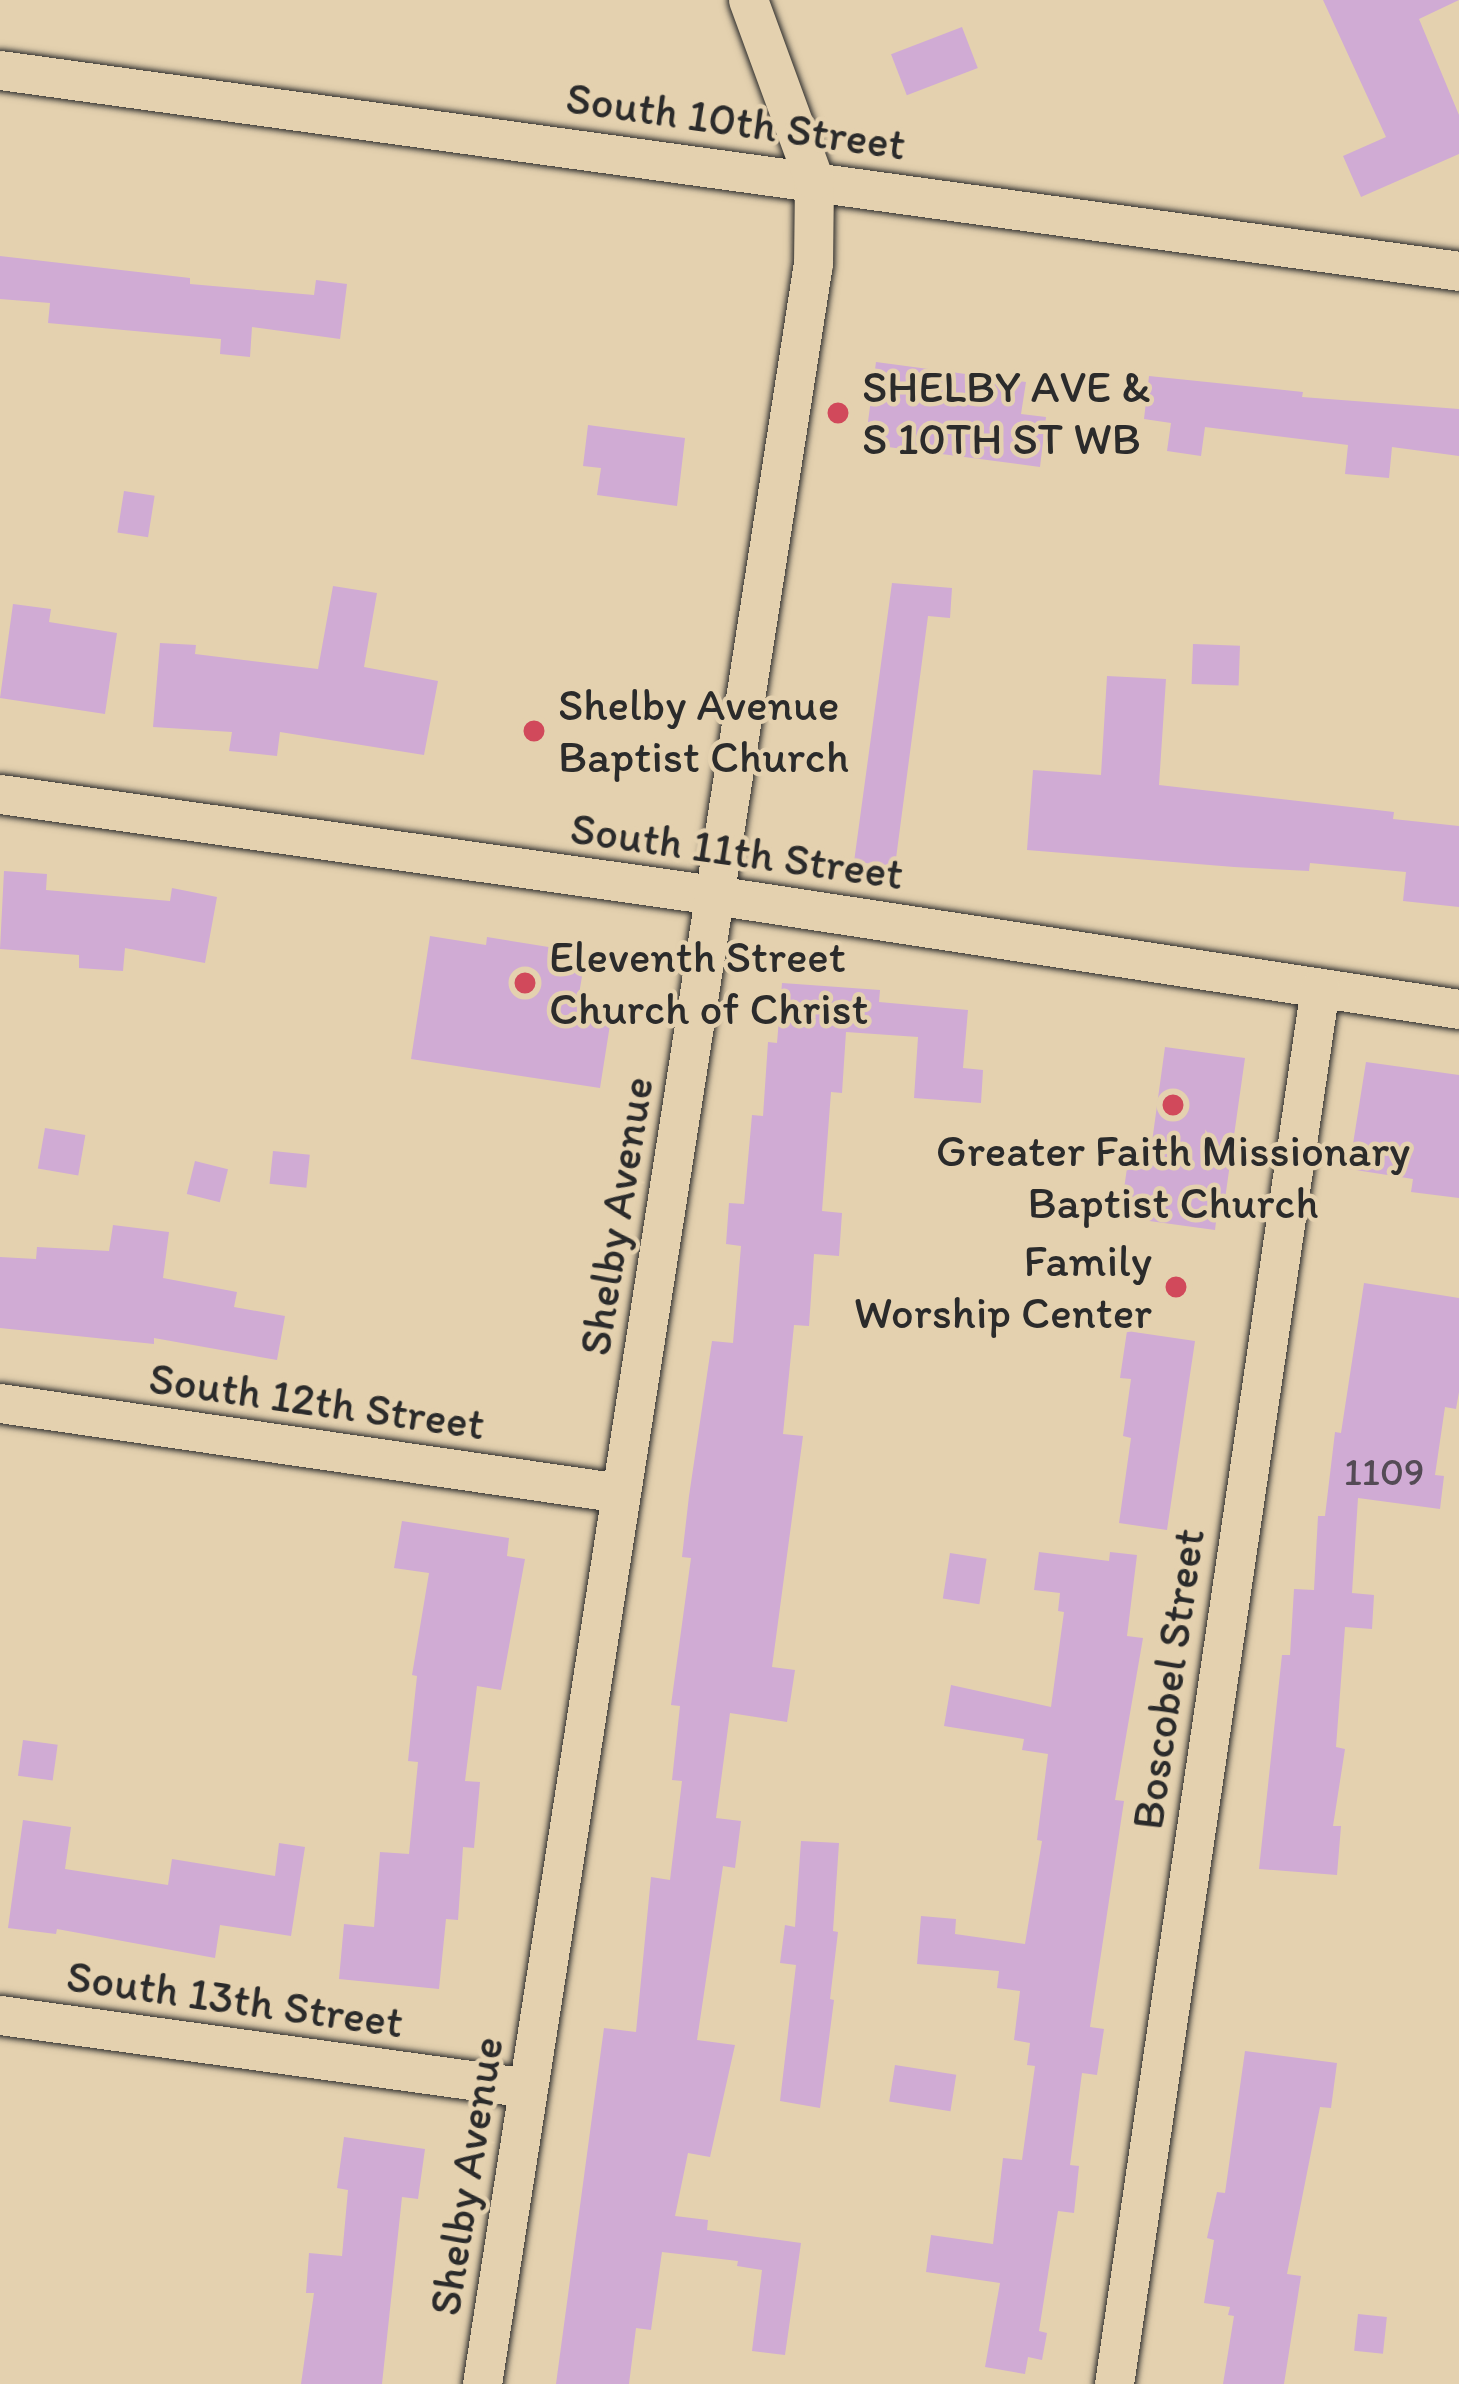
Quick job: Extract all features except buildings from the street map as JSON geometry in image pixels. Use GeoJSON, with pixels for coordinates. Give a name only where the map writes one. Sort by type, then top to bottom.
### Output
{"type":"FeatureCollection","features":[{"type":"Feature","properties":{"kind":"street","name":"Shelby Avenue"},"geometry":{"type":"LineString","coordinates":[[482,2384],[813,264],[814,180],[748,0]]}},
{"type":"Feature","properties":{"kind":"street","name":"South 10th Street"},"geometry":{"type":"LineString","coordinates":[[0,70],[1459,271]]}},
{"type":"Feature","properties":{"kind":"street","name":"South 11th Street"},"geometry":{"type":"LineString","coordinates":[[0,794],[714,895],[1459,1009]]}},
{"type":"Feature","properties":{"kind":"street","name":"Boscobel Street"},"geometry":{"type":"LineString","coordinates":[[1114,2384],[1320,988]]}},
{"type":"Feature","properties":{"kind":"street","name":"South 12th Street"},"geometry":{"type":"LineString","coordinates":[[0,1403],[621,1493]]}},
{"type":"Feature","properties":{"kind":"street","name":"South 13th Street"},"geometry":{"type":"LineString","coordinates":[[0,2015],[528,2088]]}},
{"type":"Feature","properties":{"kind":"place","name":"SHELBY AVE & S 10TH ST WB"},"geometry":{"type":"Point","coordinates":[838,413]}},
{"type":"Feature","properties":{"kind":"place","name":"Shelby Avenue Baptist Church"},"geometry":{"type":"Point","coordinates":[534,731]}},
{"type":"Feature","properties":{"kind":"place","name":"Eleventh Street Church of Christ"},"geometry":{"type":"Point","coordinates":[525,983]}},
{"type":"Feature","properties":{"kind":"place","name":"Greater Faith Missionary Baptist Church"},"geometry":{"type":"Point","coordinates":[1173,1105]}},
{"type":"Feature","properties":{"kind":"place","name":"Family Worship Center"},"geometry":{"type":"Point","coordinates":[1176,1287]}}]}
